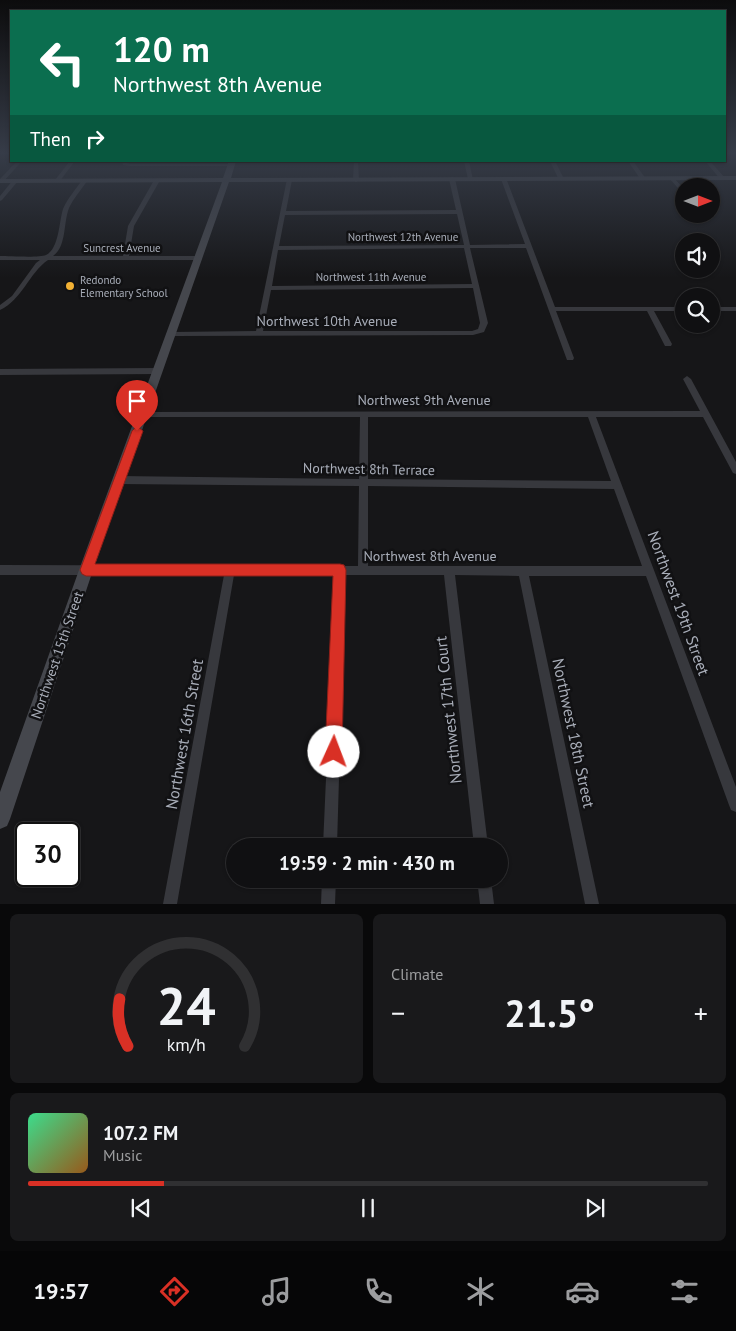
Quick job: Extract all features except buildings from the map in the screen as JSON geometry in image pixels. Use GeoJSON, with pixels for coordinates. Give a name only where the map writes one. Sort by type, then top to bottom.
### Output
{"type":"FeatureCollection","features":[{"type":"Feature","properties":{"kind":"street"},"geometry":{"type":"LineString","coordinates":[[0,308],[14,297],[38,264],[55,252],[60,240],[62,223],[67,207],[75,194]]}},
{"type":"Feature","properties":{"kind":"street"},"geometry":{"type":"LineString","coordinates":[[126,258],[131,226],[149,194]]}},
{"type":"Feature","properties":{"kind":"street","name":"Northwest 15th Street"},"geometry":{"type":"LineString","coordinates":[[0,819],[86,570],[120,480],[221,194]]}},
{"type":"Feature","properties":{"kind":"street"},"geometry":{"type":"LineString","coordinates":[[259,334],[286,194]]}},
{"type":"Feature","properties":{"kind":"street"},"geometry":{"type":"LineString","coordinates":[[455,194],[474,286]]}},
{"type":"Feature","properties":{"kind":"street"},"geometry":{"type":"LineString","coordinates":[[510,194],[570,358]]}},
{"type":"Feature","properties":{"kind":"street"},"geometry":{"type":"LineString","coordinates":[[283,213],[458,212]]}},
{"type":"Feature","properties":{"kind":"street","name":"Northwest 12th Avenue"},"geometry":{"type":"LineString","coordinates":[[276,248],[529,246]]}},
{"type":"Feature","properties":{"kind":"street"},"geometry":{"type":"LineString","coordinates":[[0,258],[46,259]]}},
{"type":"Feature","properties":{"kind":"street","name":"Suncrest Avenue"},"geometry":{"type":"LineString","coordinates":[[46,259],[198,258]]}},
{"type":"Feature","properties":{"kind":"street","name":"Northwest 11th Avenue"},"geometry":{"type":"LineString","coordinates":[[268,288],[474,286]]}},
{"type":"Feature","properties":{"kind":"street","name":"Northwest 10th Avenue"},"geometry":{"type":"LineString","coordinates":[[172,334],[473,333],[481,330],[484,323],[474,286]]}},
{"type":"Feature","properties":{"kind":"street"},"geometry":{"type":"LineString","coordinates":[[553,309],[675,309]]}},
{"type":"Feature","properties":{"kind":"street"},"geometry":{"type":"LineString","coordinates":[[649,309],[668,344]]}},
{"type":"Feature","properties":{"kind":"street"},"geometry":{"type":"LineString","coordinates":[[720,309],[736,309]]}},
{"type":"Feature","properties":{"kind":"street"},"geometry":{"type":"LineString","coordinates":[[0,372],[158,372]]}},
{"type":"Feature","properties":{"kind":"street"},"geometry":{"type":"LineString","coordinates":[[687,379],[705,414],[733,458],[736,470]]}},
{"type":"Feature","properties":{"kind":"street","name":"Northwest 9th Avenue"},"geometry":{"type":"LineString","coordinates":[[143,414],[705,414]]}},
{"type":"Feature","properties":{"kind":"street"},"geometry":{"type":"LineString","coordinates":[[364,414],[364,570]]}},
{"type":"Feature","properties":{"kind":"street","name":"Northwest 19th Street"},"geometry":{"type":"LineString","coordinates":[[591,414],[736,805]]}},
{"type":"Feature","properties":{"kind":"street","name":"Northwest 8th Terrace"},"geometry":{"type":"LineString","coordinates":[[120,480],[618,485]]}},
{"type":"Feature","properties":{"kind":"street","name":"Northwest 8th Avenue"},"geometry":{"type":"LineString","coordinates":[[0,570],[650,571]]}},
{"type":"Feature","properties":{"kind":"street","name":"Northwest 16th Street"},"geometry":{"type":"LineString","coordinates":[[170,904],[230,570]]}},
{"type":"Feature","properties":{"kind":"street"},"geometry":{"type":"LineString","coordinates":[[330,838],[340,570]]}},
{"type":"Feature","properties":{"kind":"street","name":"Northwest 17th Court"},"geometry":{"type":"LineString","coordinates":[[449,570],[479,838]]}},
{"type":"Feature","properties":{"kind":"street","name":"Northwest 18th Street"},"geometry":{"type":"LineString","coordinates":[[523,570],[592,904]]}},
{"type":"Feature","properties":{"kind":"street"},"geometry":{"type":"LineString","coordinates":[[328,904],[329,888]]}},
{"type":"Feature","properties":{"kind":"street"},"geometry":{"type":"LineString","coordinates":[[485,888],[487,904]]}},
{"type":"Feature","properties":{"kind":"place","name":"Redondo Elementary School"},"geometry":{"type":"Point","coordinates":[70,286]}},
{"type":"Feature","properties":{"kind":"route"},"geometry":{"type":"LineString","coordinates":[[137,431],[86,570],[340,570],[334,752]]}}]}
